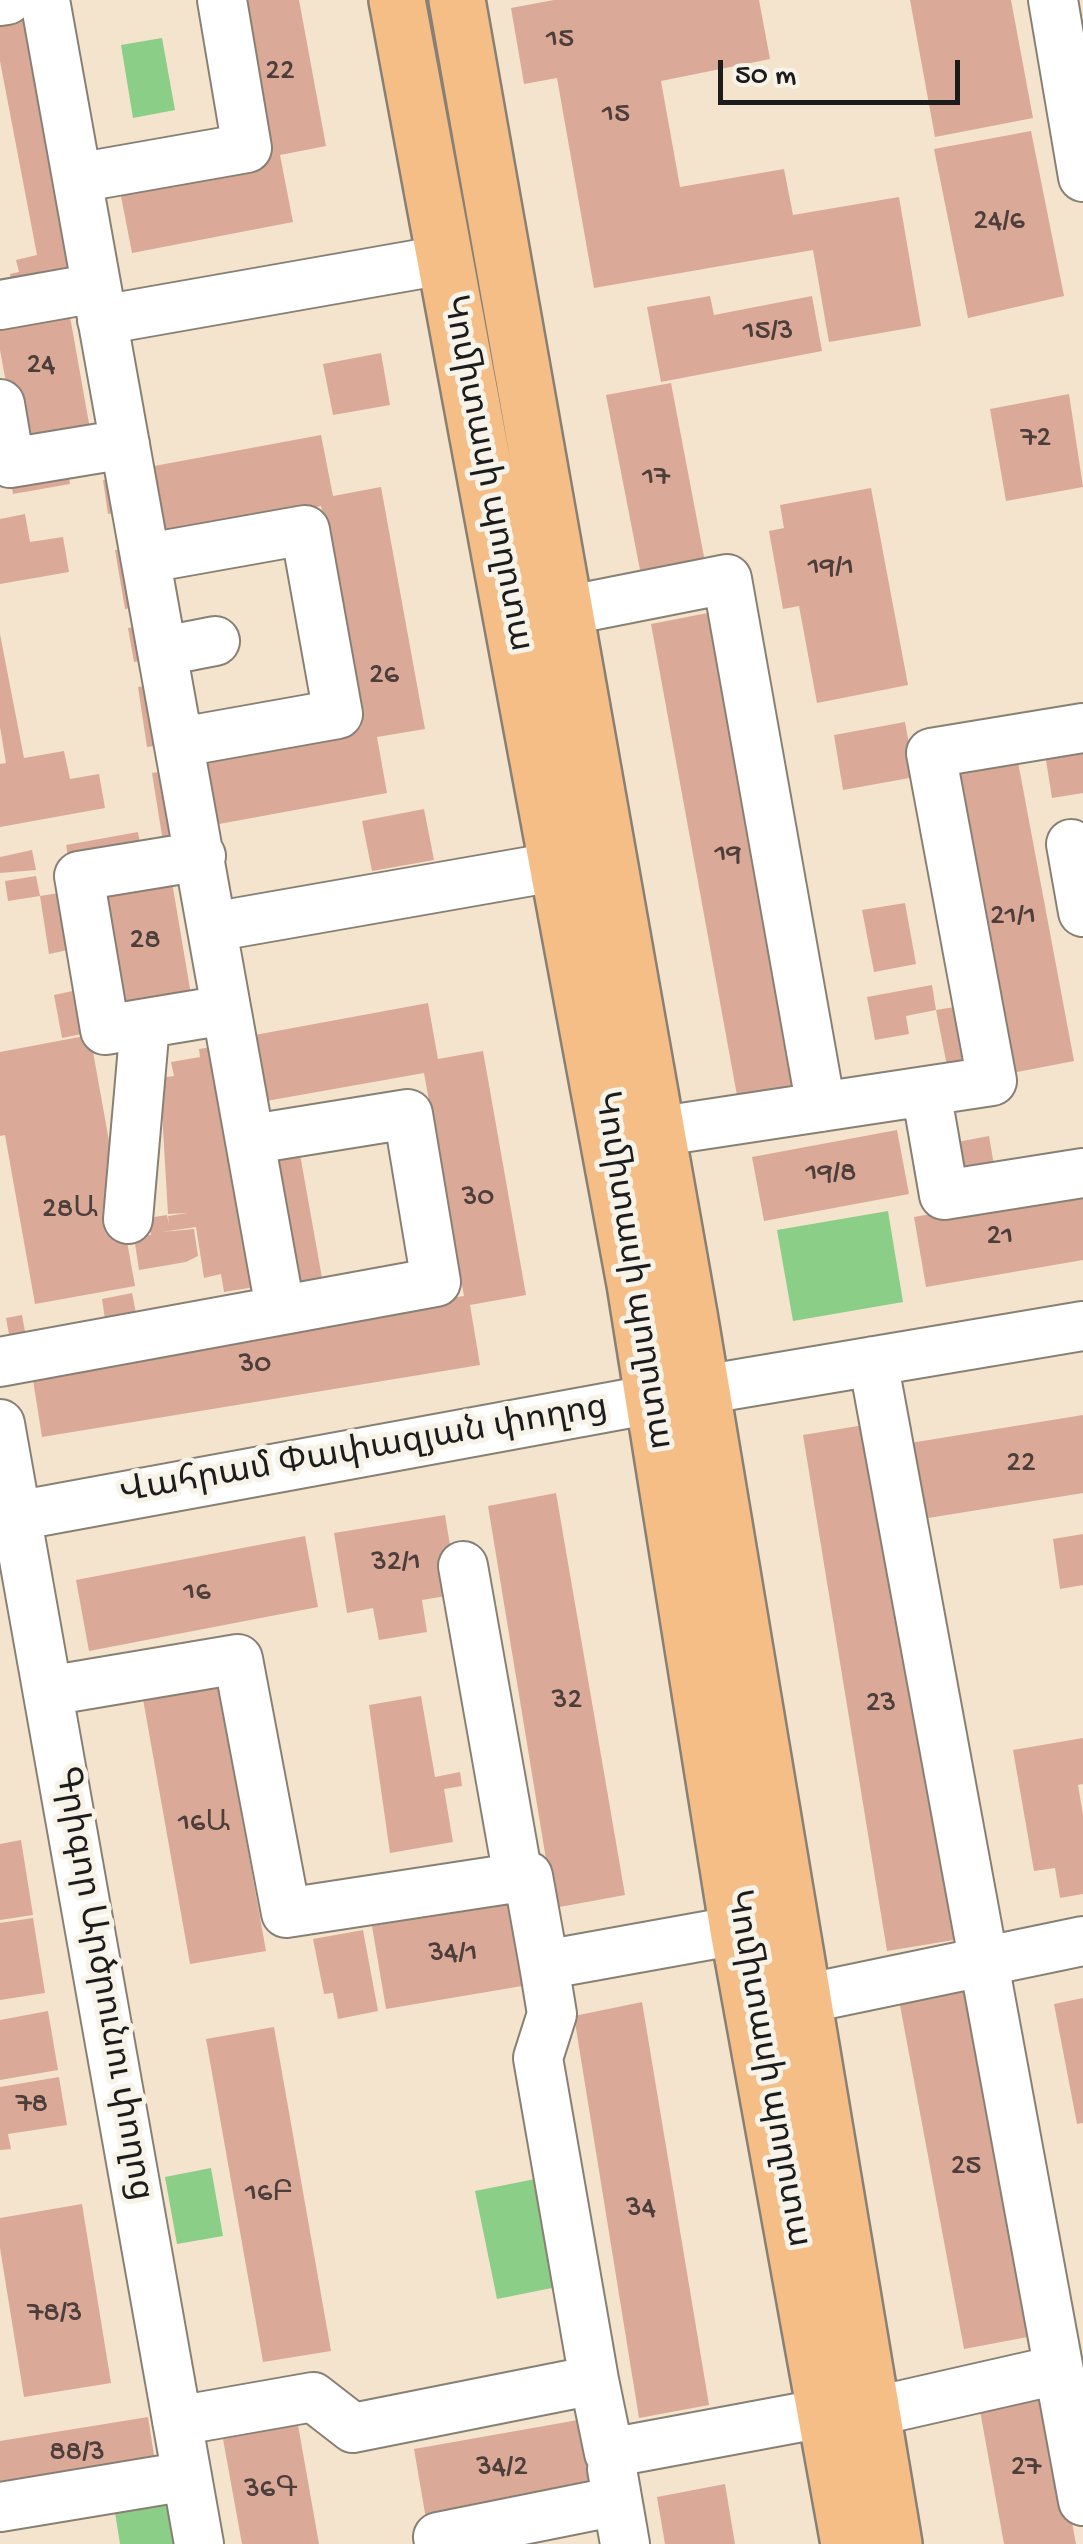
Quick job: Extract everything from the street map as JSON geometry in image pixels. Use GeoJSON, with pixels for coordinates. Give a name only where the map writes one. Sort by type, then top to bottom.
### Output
{"type":"FeatureCollection","features":[{"type":"Feature","properties":{"kind":"main road","name":"Կոմիտասի պողոտա"},"geometry":{"type":"LineString","coordinates":[[397,0],[560,866],[677,1394],[804,1998],[850,2412],[849,2544]]}},
{"type":"Feature","properties":{"kind":"main road","name":"Կոմիտասի պողոտա"},"geometry":{"type":"LineString","coordinates":[[457,0],[656,1132],[677,1394],[738,1930],[850,2412],[894,2544]]}},
{"type":"Feature","properties":{"kind":"street"},"geometry":{"type":"LineString","coordinates":[[45,0],[181,742],[225,1010],[253,1139],[280,1308]]}},
{"type":"Feature","properties":{"kind":"street"},"geometry":{"type":"LineString","coordinates":[[78,178],[247,148],[222,0]]}},
{"type":"Feature","properties":{"kind":"street"},"geometry":{"type":"LineString","coordinates":[[1053,0],[1083,177]]}},
{"type":"Feature","properties":{"kind":"street"},"geometry":{"type":"LineString","coordinates":[[0,305],[99,304],[443,260]]}},
{"type":"Feature","properties":{"kind":"street"},"geometry":{"type":"LineString","coordinates":[[0,404],[5,468],[125,444]]}},
{"type":"Feature","properties":{"kind":"street"},"geometry":{"type":"LineString","coordinates":[[148,558],[306,530],[338,714],[181,742]]}},
{"type":"Feature","properties":{"kind":"street"},"geometry":{"type":"LineString","coordinates":[[565,612],[726,580],[821,1107]]}},
{"type":"Feature","properties":{"kind":"street"},"geometry":{"type":"LineString","coordinates":[[164,652],[215,641]]}},
{"type":"Feature","properties":{"kind":"street"},"geometry":{"type":"LineString","coordinates":[[656,1132],[992,1081],[931,753],[1083,728]]}},
{"type":"Feature","properties":{"kind":"street"},"geometry":{"type":"LineString","coordinates":[[1071,844],[1083,912]]}},
{"type":"Feature","properties":{"kind":"street"},"geometry":{"type":"LineString","coordinates":[[201,856],[80,876],[105,1030],[225,1010]]}},
{"type":"Feature","properties":{"kind":"street"},"geometry":{"type":"LineString","coordinates":[[212,926],[560,866]]}},
{"type":"Feature","properties":{"kind":"street"},"geometry":{"type":"LineString","coordinates":[[128,1219],[145,1024]]}},
{"type":"Feature","properties":{"kind":"street"},"geometry":{"type":"LineString","coordinates":[[926,1091],[944,1196],[1083,1173]]}},
{"type":"Feature","properties":{"kind":"street"},"geometry":{"type":"LineString","coordinates":[[0,1362],[436,1282],[408,1114],[253,1139]]}},
{"type":"Feature","properties":{"kind":"street","name":"Վահրամ Փափազյան փողոց"},"geometry":{"type":"LineString","coordinates":[[9,1518],[677,1394],[1083,1326]]}},
{"type":"Feature","properties":{"kind":"street"},"geometry":{"type":"LineString","coordinates":[[873,1361],[887,1418],[981,1962],[1083,2502]]}},
{"type":"Feature","properties":{"kind":"street","name":"Գրիգոր Արծրունու փողոց"},"geometry":{"type":"LineString","coordinates":[[0,1424],[9,1518],[48,1690],[198,2544]]}},
{"type":"Feature","properties":{"kind":"street"},"geometry":{"type":"LineString","coordinates":[[463,1566],[518,1878]]}},
{"type":"Feature","properties":{"kind":"street"},"geometry":{"type":"LineString","coordinates":[[48,1690],[238,1658],[286,1913],[528,1876],[552,2014],[538,2058],[621,2522],[438,2537]]}},
{"type":"Feature","properties":{"kind":"street"},"geometry":{"type":"LineString","coordinates":[[544,1965],[738,1930]]}},
{"type":"Feature","properties":{"kind":"street"},"geometry":{"type":"LineString","coordinates":[[804,1998],[1083,1942]]}},
{"type":"Feature","properties":{"kind":"street"},"geometry":{"type":"LineString","coordinates":[[609,2453],[850,2412],[1057,2370]]}},
{"type":"Feature","properties":{"kind":"street"},"geometry":{"type":"LineString","coordinates":[[177,2421],[313,2398],[353,2428],[594,2380]]}},
{"type":"Feature","properties":{"kind":"street"},"geometry":{"type":"LineString","coordinates":[[0,2507],[187,2476]]}},
{"type":"Feature","properties":{"kind":"green space"},"geometry":{"type":"Polygon","coordinates":[[[162,38],[175,110],[133,118],[121,45],[162,38]]]}},
{"type":"Feature","properties":{"kind":"green space"},"geometry":{"type":"Polygon","coordinates":[[[888,1211],[903,1302],[793,1321],[777,1230],[888,1211]]]}},
{"type":"Feature","properties":{"kind":"green space"},"geometry":{"type":"Polygon","coordinates":[[[211,2168],[223,2236],[177,2244],[165,2177],[211,2168]]]}},
{"type":"Feature","properties":{"kind":"green space"},"geometry":{"type":"Polygon","coordinates":[[[535,2179],[557,2287],[497,2299],[475,2191],[535,2179]]]}},
{"type":"Feature","properties":{"kind":"green space"},"geometry":{"type":"Polygon","coordinates":[[[178,2489],[187,2544],[120,2544],[113,2500],[178,2489]]]}},
{"type":"Feature","properties":{"kind":"building"},"geometry":{"type":"Polygon","coordinates":[[[235,0],[299,0],[326,146],[280,155],[293,222],[132,253],[119,186],[264,158],[235,0]]]}},
{"type":"Feature","properties":{"kind":"building"},"geometry":{"type":"Polygon","coordinates":[[[554,0],[759,0],[770,59],[661,81],[680,187],[784,169],[793,215],[899,197],[921,326],[829,342],[813,250],[594,288],[557,78],[524,84],[511,8],[554,0]]]}},
{"type":"Feature","properties":{"kind":"building"},"geometry":{"type":"Polygon","coordinates":[[[910,0],[1011,0],[1033,118],[935,137],[910,0]]]}},
{"type":"Feature","properties":{"kind":"building"},"geometry":{"type":"Polygon","coordinates":[[[26,12],[61,178],[51,180],[53,190],[59,189],[75,270],[13,293],[10,274],[19,272],[16,260],[37,255],[0,61],[0,17],[26,12]]]}},
{"type":"Feature","properties":{"kind":"building"},"geometry":{"type":"Polygon","coordinates":[[[1031,131],[1064,296],[968,318],[934,149],[1031,131]]]}},
{"type":"Feature","properties":{"kind":"building"},"geometry":{"type":"Polygon","coordinates":[[[710,296],[714,315],[812,296],[822,351],[661,382],[647,307],[710,296]]]}},
{"type":"Feature","properties":{"kind":"building"},"geometry":{"type":"Polygon","coordinates":[[[69,311],[90,429],[17,443],[0,350],[0,324],[69,311]]]}},
{"type":"Feature","properties":{"kind":"building"},"geometry":{"type":"Polygon","coordinates":[[[381,353],[390,405],[333,415],[323,364],[381,353]]]}},
{"type":"Feature","properties":{"kind":"building"},"geometry":{"type":"Polygon","coordinates":[[[671,383],[705,562],[641,575],[606,395],[671,383]]]}},
{"type":"Feature","properties":{"kind":"building"},"geometry":{"type":"Polygon","coordinates":[[[1069,394],[1083,487],[1006,501],[990,409],[1069,394]]]}},
{"type":"Feature","properties":{"kind":"building"},"geometry":{"type":"Polygon","coordinates":[[[321,435],[333,496],[381,487],[425,729],[377,737],[387,793],[203,827],[190,758],[361,727],[321,506],[150,538],[138,469],[321,435]]]}},
{"type":"Feature","properties":{"kind":"building"},"geometry":{"type":"Polygon","coordinates":[[[68,469],[70,484],[13,494],[10,477],[68,469]]]}},
{"type":"Feature","properties":{"kind":"building"},"geometry":{"type":"Polygon","coordinates":[[[122,477],[127,511],[108,514],[103,480],[122,477]]]}},
{"type":"Feature","properties":{"kind":"building"},"geometry":{"type":"Polygon","coordinates":[[[871,488],[908,685],[817,703],[799,606],[783,609],[769,531],[784,528],[780,505],[871,488]]]}},
{"type":"Feature","properties":{"kind":"building"},"geometry":{"type":"Polygon","coordinates":[[[25,514],[30,542],[63,537],[69,572],[0,584],[0,519],[25,514]]]}},
{"type":"Feature","properties":{"kind":"building"},"geometry":{"type":"Polygon","coordinates":[[[131,548],[143,606],[125,609],[115,550],[131,548]]]}},
{"type":"Feature","properties":{"kind":"building"},"geometry":{"type":"Polygon","coordinates":[[[718,611],[805,1088],[738,1101],[651,624],[718,611]]]}},
{"type":"Feature","properties":{"kind":"building"},"geometry":{"type":"Polygon","coordinates":[[[148,624],[155,659],[134,662],[128,628],[148,624]]]}},
{"type":"Feature","properties":{"kind":"building"},"geometry":{"type":"Polygon","coordinates":[[[0,634],[24,758],[64,751],[70,779],[99,774],[105,808],[0,827],[0,764],[6,763],[0,727],[0,634]]]}},
{"type":"Feature","properties":{"kind":"building"},"geometry":{"type":"Polygon","coordinates":[[[160,684],[170,744],[147,747],[138,687],[160,684]]]}},
{"type":"Feature","properties":{"kind":"building"},"geometry":{"type":"Polygon","coordinates":[[[905,722],[915,777],[843,790],[834,735],[905,722]]]}},
{"type":"Feature","properties":{"kind":"building"},"geometry":{"type":"Polygon","coordinates":[[[1083,748],[1083,793],[1052,798],[1045,754],[1083,748]]]}},
{"type":"Feature","properties":{"kind":"building"},"geometry":{"type":"Polygon","coordinates":[[[1018,762],[1074,1061],[1007,1074],[951,775],[1018,762]]]}},
{"type":"Feature","properties":{"kind":"building"},"geometry":{"type":"Polygon","coordinates":[[[172,770],[183,839],[163,842],[152,773],[172,770]]]}},
{"type":"Feature","properties":{"kind":"building"},"geometry":{"type":"Polygon","coordinates":[[[424,809],[434,860],[372,871],[362,821],[424,809]]]}},
{"type":"Feature","properties":{"kind":"building"},"geometry":{"type":"Polygon","coordinates":[[[138,832],[142,854],[69,862],[66,845],[138,832]]]}},
{"type":"Feature","properties":{"kind":"building"},"geometry":{"type":"Polygon","coordinates":[[[32,850],[36,870],[0,873],[0,857],[32,850]]]}},
{"type":"Feature","properties":{"kind":"building"},"geometry":{"type":"Polygon","coordinates":[[[36,876],[40,896],[8,901],[5,881],[36,876]]]}},
{"type":"Feature","properties":{"kind":"building"},"geometry":{"type":"Polygon","coordinates":[[[171,876],[191,995],[117,1007],[98,889],[171,876]]]}},
{"type":"Feature","properties":{"kind":"building"},"geometry":{"type":"Polygon","coordinates":[[[59,893],[68,950],[49,954],[40,896],[59,893]]]}},
{"type":"Feature","properties":{"kind":"building"},"geometry":{"type":"Polygon","coordinates":[[[905,903],[916,964],[874,972],[862,910],[905,903]]]}},
{"type":"Feature","properties":{"kind":"building"},"geometry":{"type":"Polygon","coordinates":[[[932,985],[936,1010],[906,1016],[909,1034],[875,1040],[867,997],[932,985]]]}},
{"type":"Feature","properties":{"kind":"building"},"geometry":{"type":"Polygon","coordinates":[[[82,989],[91,1032],[62,1038],[54,995],[82,989]]]}},
{"type":"Feature","properties":{"kind":"building"},"geometry":{"type":"Polygon","coordinates":[[[428,1003],[438,1059],[483,1051],[526,1295],[470,1305],[480,1365],[42,1437],[31,1367],[464,1296],[424,1073],[255,1103],[244,1037],[428,1003]]]}},
{"type":"Feature","properties":{"kind":"building"},"geometry":{"type":"Polygon","coordinates":[[[961,1006],[972,1061],[947,1066],[936,1010],[961,1006]]]}},
{"type":"Feature","properties":{"kind":"building"},"geometry":{"type":"Polygon","coordinates":[[[90,1035],[135,1286],[35,1304],[5,1135],[0,1136],[0,1052],[90,1035]]]}},
{"type":"Feature","properties":{"kind":"building"},"geometry":{"type":"Polygon","coordinates":[[[217,1046],[261,1286],[224,1292],[221,1274],[204,1278],[196,1227],[161,1232],[194,1229],[198,1256],[186,1262],[139,1270],[134,1237],[151,1235],[148,1218],[167,1215],[169,1225],[168,1216],[188,1213],[168,1214],[160,1078],[174,1076],[171,1062],[200,1057],[199,1049],[217,1046]]]}},
{"type":"Feature","properties":{"kind":"building"},"geometry":{"type":"Polygon","coordinates":[[[897,1130],[909,1194],[764,1221],[752,1157],[897,1130]]]}},
{"type":"Feature","properties":{"kind":"building"},"geometry":{"type":"Polygon","coordinates":[[[989,1136],[996,1177],[959,1183],[952,1143],[989,1136]]]}},
{"type":"Feature","properties":{"kind":"building"},"geometry":{"type":"Polygon","coordinates":[[[298,1143],[322,1278],[291,1284],[267,1148],[298,1143]]]}},
{"type":"Feature","properties":{"kind":"building"},"geometry":{"type":"Polygon","coordinates":[[[1083,1187],[1083,1260],[926,1287],[914,1217],[1083,1187]]]}},
{"type":"Feature","properties":{"kind":"building"},"geometry":{"type":"Polygon","coordinates":[[[132,1293],[136,1313],[105,1319],[102,1299],[132,1293]]]}},
{"type":"Feature","properties":{"kind":"building"},"geometry":{"type":"Polygon","coordinates":[[[22,1315],[28,1348],[12,1351],[6,1318],[22,1315]]]}},
{"type":"Feature","properties":{"kind":"building"},"geometry":{"type":"Polygon","coordinates":[[[1083,1415],[1083,1493],[922,1519],[910,1443],[1083,1415]]]}},
{"type":"Feature","properties":{"kind":"building"},"geometry":{"type":"Polygon","coordinates":[[[870,1424],[954,1940],[887,1951],[803,1435],[870,1424]]]}},
{"type":"Feature","properties":{"kind":"building"},"geometry":{"type":"Polygon","coordinates":[[[556,1493],[625,1895],[554,1908],[488,1506],[556,1493]]]}},
{"type":"Feature","properties":{"kind":"building"},"geometry":{"type":"Polygon","coordinates":[[[445,1515],[458,1594],[422,1600],[427,1632],[379,1640],[373,1608],[347,1613],[334,1533],[445,1515]]]}},
{"type":"Feature","properties":{"kind":"building"},"geometry":{"type":"Polygon","coordinates":[[[1083,1534],[1083,1585],[1060,1589],[1053,1539],[1083,1534]]]}},
{"type":"Feature","properties":{"kind":"building"},"geometry":{"type":"Polygon","coordinates":[[[305,1536],[318,1607],[89,1651],[76,1580],[305,1536]]]}},
{"type":"Feature","properties":{"kind":"building"},"geometry":{"type":"Polygon","coordinates":[[[218,1685],[266,1951],[190,1964],[143,1699],[218,1685]]]}},
{"type":"Feature","properties":{"kind":"building"},"geometry":{"type":"Polygon","coordinates":[[[421,1696],[435,1777],[460,1772],[462,1786],[444,1789],[453,1842],[390,1853],[369,1705],[421,1696]]]}},
{"type":"Feature","properties":{"kind":"building"},"geometry":{"type":"Polygon","coordinates":[[[1083,1738],[1083,1784],[1078,1785],[1083,1815],[1083,1894],[1060,1898],[1055,1868],[1034,1871],[1013,1750],[1083,1738]]]}},
{"type":"Feature","properties":{"kind":"building"},"geometry":{"type":"Polygon","coordinates":[[[21,1840],[33,1915],[0,1920],[0,1844],[21,1840]]]}},
{"type":"Feature","properties":{"kind":"building"},"geometry":{"type":"Polygon","coordinates":[[[520,1901],[534,1984],[386,2009],[372,1926],[520,1901]]]}},
{"type":"Feature","properties":{"kind":"building"},"geometry":{"type":"Polygon","coordinates":[[[33,1918],[45,1993],[0,2000],[0,1923],[33,1918]]]}},
{"type":"Feature","properties":{"kind":"building"},"geometry":{"type":"Polygon","coordinates":[[[363,1930],[378,2011],[338,2019],[333,1993],[324,1994],[313,1939],[363,1930]]]}},
{"type":"Feature","properties":{"kind":"building"},"geometry":{"type":"Polygon","coordinates":[[[968,1987],[1033,2336],[964,2349],[899,2000],[968,1987]]]}},
{"type":"Feature","properties":{"kind":"building"},"geometry":{"type":"Polygon","coordinates":[[[1083,1998],[1083,2123],[1077,2124],[1054,2004],[1083,1998]]]}},
{"type":"Feature","properties":{"kind":"building"},"geometry":{"type":"Polygon","coordinates":[[[642,2002],[709,2405],[639,2418],[574,2016],[642,2002]]]}},
{"type":"Feature","properties":{"kind":"building"},"geometry":{"type":"Polygon","coordinates":[[[48,2011],[58,2070],[0,2080],[0,2020],[48,2011]]]}},
{"type":"Feature","properties":{"kind":"building"},"geometry":{"type":"Polygon","coordinates":[[[274,2027],[331,2351],[263,2362],[206,2039],[274,2027]]]}},
{"type":"Feature","properties":{"kind":"building"},"geometry":{"type":"Polygon","coordinates":[[[59,2077],[67,2125],[8,2134],[11,2149],[0,2150],[0,2087],[59,2077]]]}},
{"type":"Feature","properties":{"kind":"building"},"geometry":{"type":"Polygon","coordinates":[[[82,2204],[111,2383],[24,2397],[0,2248],[0,2218],[82,2204]]]}},
{"type":"Feature","properties":{"kind":"building"},"geometry":{"type":"Polygon","coordinates":[[[1046,2381],[1076,2544],[1004,2544],[977,2394],[1046,2381]]]}},
{"type":"Feature","properties":{"kind":"building"},"geometry":{"type":"Polygon","coordinates":[[[148,2417],[156,2468],[0,2493],[0,2441],[148,2417]]]}},
{"type":"Feature","properties":{"kind":"building"},"geometry":{"type":"Polygon","coordinates":[[[578,2420],[591,2489],[426,2519],[414,2449],[578,2420]]]}},
{"type":"Feature","properties":{"kind":"building"},"geometry":{"type":"Polygon","coordinates":[[[298,2425],[319,2544],[242,2544],[223,2439],[298,2425]]]}},
{"type":"Feature","properties":{"kind":"building"},"geometry":{"type":"Polygon","coordinates":[[[725,2484],[735,2544],[665,2544],[657,2497],[725,2484]]]}}]}
